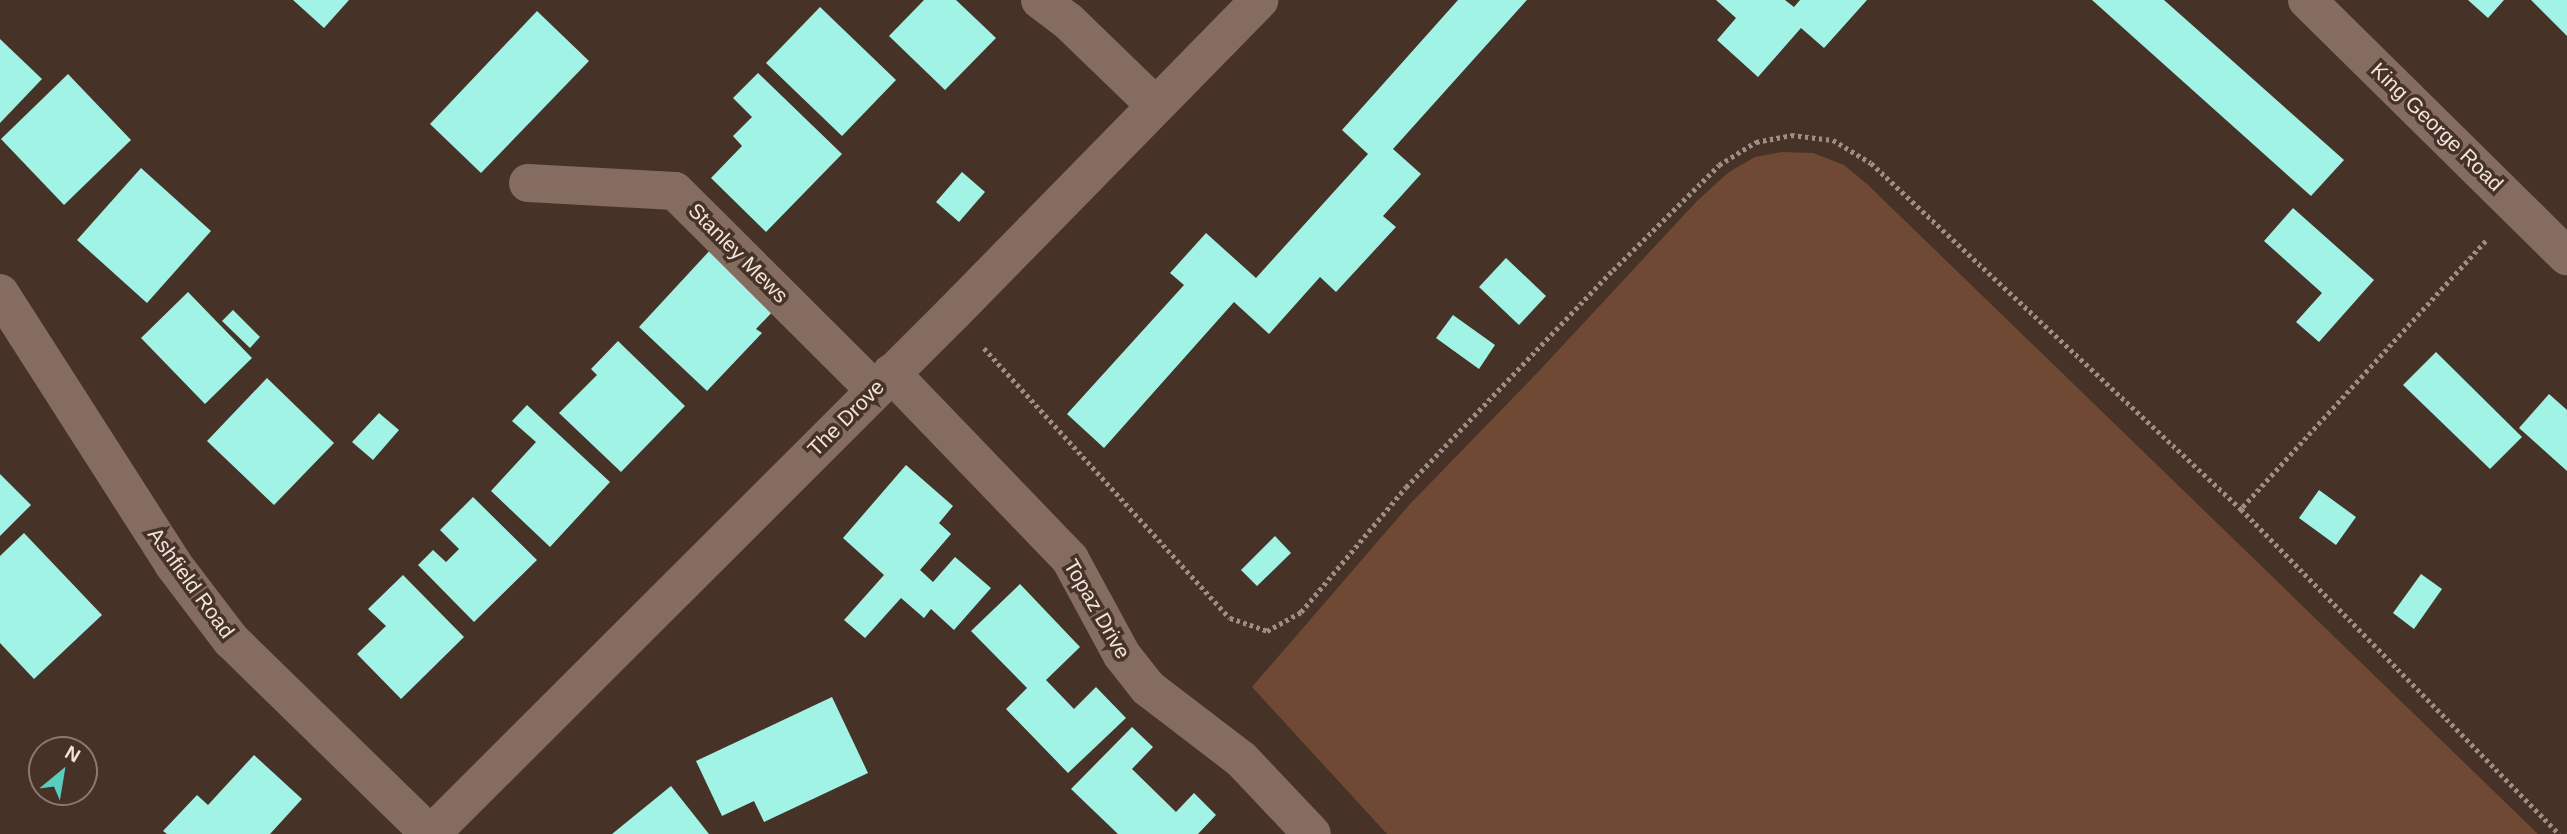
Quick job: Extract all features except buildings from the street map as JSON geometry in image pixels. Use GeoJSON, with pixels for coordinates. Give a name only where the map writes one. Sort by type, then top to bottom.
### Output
{"type":"FeatureCollection","features":[{"type":"Feature","properties":{"kind":"street"},"geometry":{"type":"LineString","coordinates":[[1040,0],[1068,21],[1155,105]]}},
{"type":"Feature","properties":{"kind":"street","name":"The Drove"},"geometry":{"type":"LineString","coordinates":[[430,834],[953,313],[1259,0]]}},
{"type":"Feature","properties":{"kind":"street","name":"King George Road"},"geometry":{"type":"LineString","coordinates":[[2307,0],[2567,256]]}},
{"type":"Feature","properties":{"kind":"street","name":"Stanley Mews"},"geometry":{"type":"LineString","coordinates":[[528,183],[675,191],[883,381]]}},
{"type":"Feature","properties":{"kind":"street","name":"Ashfield Road"},"geometry":{"type":"LineString","coordinates":[[0,293],[173,564],[231,640],[430,834]]}},
{"type":"Feature","properties":{"kind":"street","name":"Topaz Drive"},"geometry":{"type":"LineString","coordinates":[[883,381],[1070,559],[1122,655],[1148,688],[1241,759],[1312,834]]}},
{"type":"Feature","properties":{"kind":"path"},"geometry":{"type":"LineString","coordinates":[[953,313],[1230,618],[1267,631],[1301,611],[1406,487],[1613,270],[1718,165],[1756,142],[1791,135],[1833,140],[1871,163],[2241,509],[2559,834]]}},
{"type":"Feature","properties":{"kind":"path"},"geometry":{"type":"LineString","coordinates":[[2241,509],[2518,206]]}},
{"type":"Feature","properties":{"kind":"shaded area"},"geometry":{"type":"Polygon","coordinates":[[[1782,152],[1813,153],[1844,165],[1867,184],[2538,834],[1387,834],[1252,687],[1410,504],[1539,371],[1697,201],[1729,172],[1755,157],[1782,152]]]}}]}
